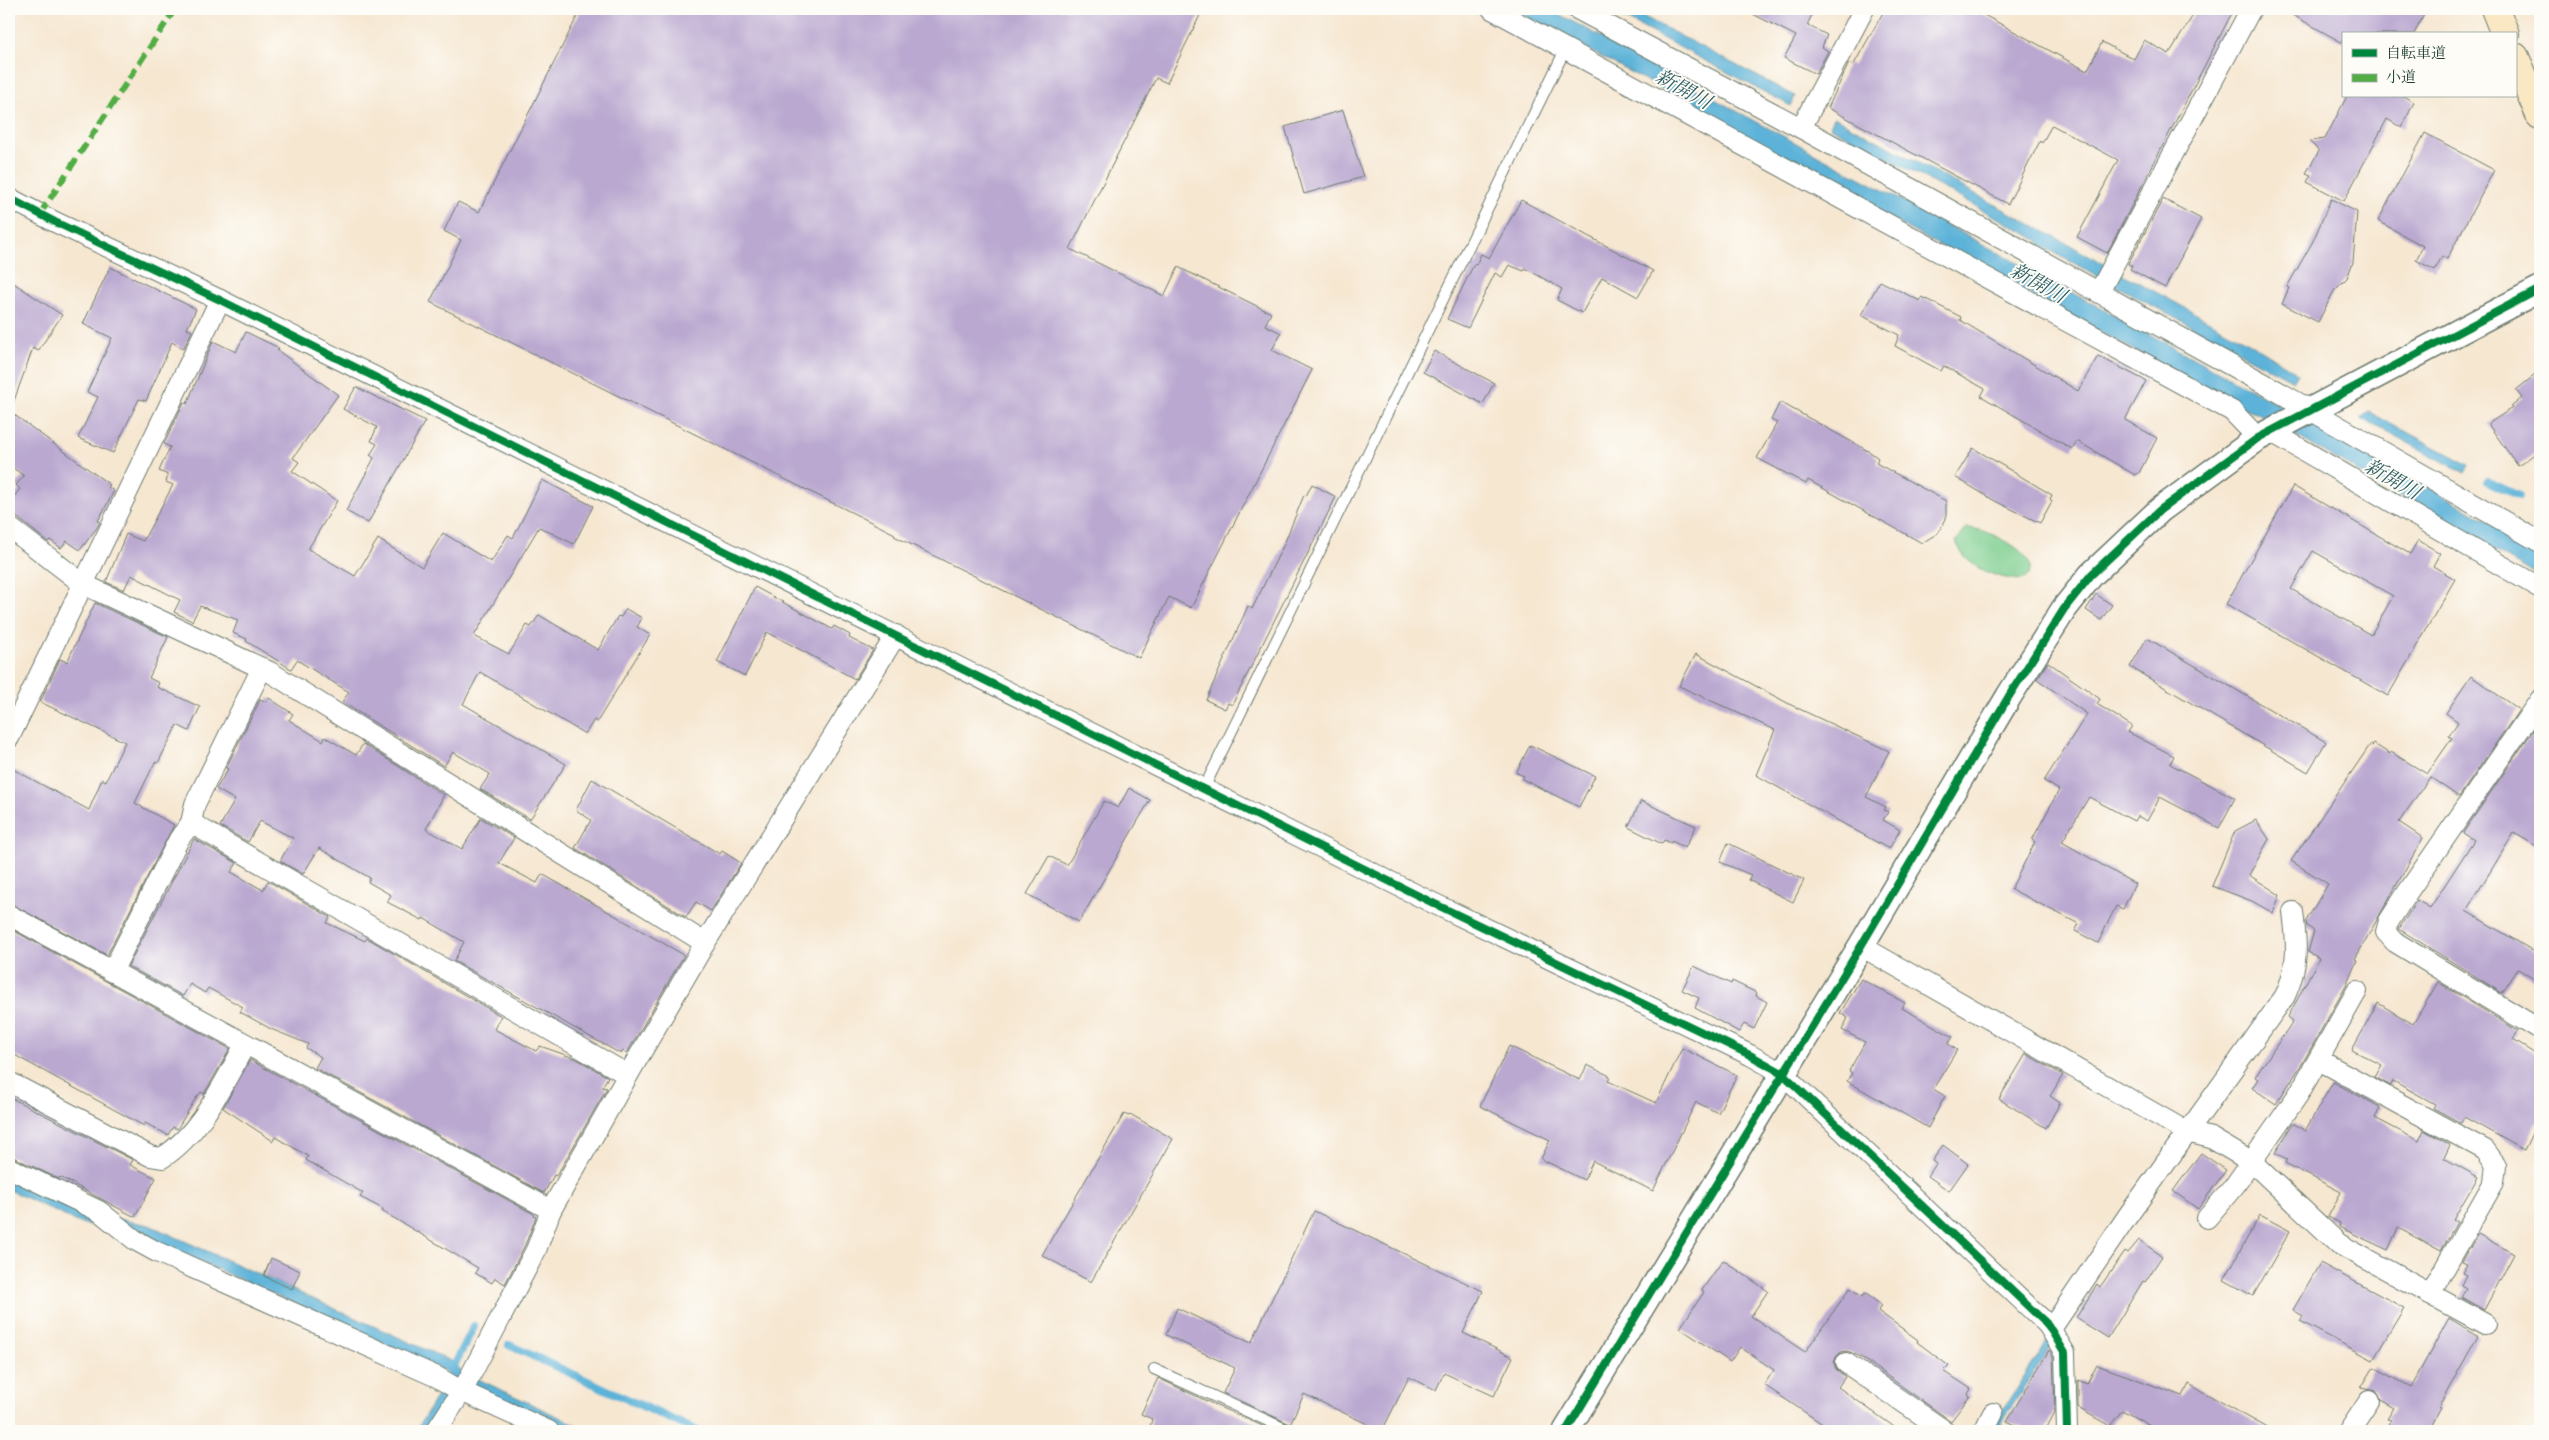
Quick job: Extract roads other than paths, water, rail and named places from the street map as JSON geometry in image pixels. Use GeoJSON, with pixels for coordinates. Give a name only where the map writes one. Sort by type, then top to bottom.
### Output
{"type":"FeatureCollection","features":[{"type":"Feature","properties":{"kind":"main road"},"geometry":{"type":"LineString","coordinates":[[2495,9],[2504,32]]}},
{"type":"Feature","properties":{"kind":"main road"},"geometry":{"type":"LineString","coordinates":[[2516,59],[2540,115]]}},
{"type":"Feature","properties":{"kind":"street"},"geometry":{"type":"LineString","coordinates":[[1492,9],[2232,411],[2540,588]]}},
{"type":"Feature","properties":{"kind":"street"},"geometry":{"type":"LineString","coordinates":[[1577,9],[1801,128],[2099,292],[2540,542]]}},
{"type":"Feature","properties":{"kind":"street"},"geometry":{"type":"LineString","coordinates":[[1801,128],[1864,9]]}},
{"type":"Feature","properties":{"kind":"street"},"geometry":{"type":"LineString","coordinates":[[2099,292],[2251,9]]}},
{"type":"Feature","properties":{"kind":"street"},"geometry":{"type":"LineString","coordinates":[[9,198],[55,222],[220,300],[1433,902],[1750,1055],[1782,1073],[2051,1329],[2065,1353],[2064,1426]]}},
{"type":"Feature","properties":{"kind":"street"},"geometry":{"type":"LineString","coordinates":[[1566,1431],[1766,1104],[1782,1073],[1861,946],[2009,696],[2064,609],[2091,576],[2160,510],[2268,433],[2540,289]]}},
{"type":"Feature","properties":{"kind":"street"},"geometry":{"type":"LineString","coordinates":[[9,738],[220,300]]}},
{"type":"Feature","properties":{"kind":"street"},"geometry":{"type":"LineString","coordinates":[[9,527],[83,584],[262,668],[705,944]]}},
{"type":"Feature","properties":{"kind":"street"},"geometry":{"type":"LineString","coordinates":[[436,1431],[474,1367],[536,1250],[550,1210],[628,1075],[705,944],[896,635]]}},
{"type":"Feature","properties":{"kind":"street"},"geometry":{"type":"LineString","coordinates":[[112,972],[179,839],[191,823],[195,804],[262,668]]}},
{"type":"Feature","properties":{"kind":"street"},"geometry":{"type":"LineString","coordinates":[[2540,700],[2389,921],[2386,932],[2395,942],[2540,1030]]}},
{"type":"Feature","properties":{"kind":"street"},"geometry":{"type":"LineString","coordinates":[[191,823],[628,1075]]}},
{"type":"Feature","properties":{"kind":"street"},"geometry":{"type":"LineString","coordinates":[[2051,1329],[2187,1132],[2285,996],[2296,968],[2297,942],[2293,912]]}},
{"type":"Feature","properties":{"kind":"street"},"geometry":{"type":"LineString","coordinates":[[9,915],[550,1210]]}},
{"type":"Feature","properties":{"kind":"street"},"geometry":{"type":"LineString","coordinates":[[1861,946],[2187,1132],[2211,1138],[2251,1162],[2339,1244],[2485,1324]]}},
{"type":"Feature","properties":{"kind":"street"},"geometry":{"type":"LineString","coordinates":[[2207,1218],[2225,1198],[2251,1162],[2319,1060],[2357,991]]}},
{"type":"Feature","properties":{"kind":"street"},"geometry":{"type":"LineString","coordinates":[[9,1082],[150,1156],[162,1158],[176,1149],[212,1104],[246,1045]]}},
{"type":"Feature","properties":{"kind":"street"},"geometry":{"type":"LineString","coordinates":[[2319,1060],[2485,1150],[2496,1165],[2494,1182],[2430,1294]]}},
{"type":"Feature","properties":{"kind":"street"},"geometry":{"type":"LineString","coordinates":[[9,1168],[99,1211],[135,1240],[157,1252],[437,1377],[549,1431]]}},
{"type":"Feature","properties":{"kind":"street"},"geometry":{"type":"LineString","coordinates":[[1846,1363],[1945,1431]]}},
{"type":"Feature","properties":{"kind":"street"},"geometry":{"type":"LineString","coordinates":[[2350,1431],[2369,1401]]}},
{"type":"Feature","properties":{"kind":"street"},"geometry":{"type":"LineString","coordinates":[[1984,1431],[1993,1414]]}},
{"type":"Feature","properties":{"kind":"lane"},"geometry":{"type":"LineString","coordinates":[[1204,788],[1566,48]]}},
{"type":"Feature","properties":{"kind":"lane"},"geometry":{"type":"LineString","coordinates":[[1154,1369],[1290,1431]]}},
{"type":"Feature","properties":{"kind":"water","name":"新開川"},"geometry":{"type":"Polygon","coordinates":[[[1512,9],[1549,9],[1613,43],[1614,47],[1621,51],[1624,50],[2391,465],[2540,551],[2540,577],[2255,412],[2236,405],[1730,133],[1731,126],[1512,9]]]}},
{"type":"Feature","properties":{"kind":"water"},"geometry":{"type":"Polygon","coordinates":[[[1607,9],[1629,9],[1795,96],[1791,106],[1607,9]]]}},
{"type":"Feature","properties":{"kind":"water"},"geometry":{"type":"Polygon","coordinates":[[[1834,117],[2246,341],[2298,373],[2293,381],[2040,245],[2038,240],[1830,127],[1834,117]]]}},
{"type":"Feature","properties":{"kind":"water"},"geometry":{"type":"Polygon","coordinates":[[[2369,412],[2469,465],[2465,473],[2361,418],[2369,412]]]}},
{"type":"Feature","properties":{"kind":"water"},"geometry":{"type":"Polygon","coordinates":[[[9,1178],[85,1213],[149,1225],[451,1361],[461,1371],[589,1431],[566,1431],[457,1381],[425,1431],[416,1431],[449,1375],[445,1371],[143,1236],[80,1223],[9,1190],[9,1178]]]}},
{"type":"Feature","properties":{"kind":"water"},"geometry":{"type":"Polygon","coordinates":[[[2048,1340],[2053,1343],[2005,1417],[1999,1431],[1993,1431],[2003,1410],[2048,1340]]]}},
{"type":"Feature","properties":{"kind":"waterway"},"geometry":{"type":"LineString","coordinates":[[2487,481],[2519,496]]}},
{"type":"Feature","properties":{"kind":"waterway"},"geometry":{"type":"LineString","coordinates":[[451,1372],[474,1326]]}},
{"type":"Feature","properties":{"kind":"waterway"},"geometry":{"type":"LineString","coordinates":[[509,1345],[697,1431]]}}]}
